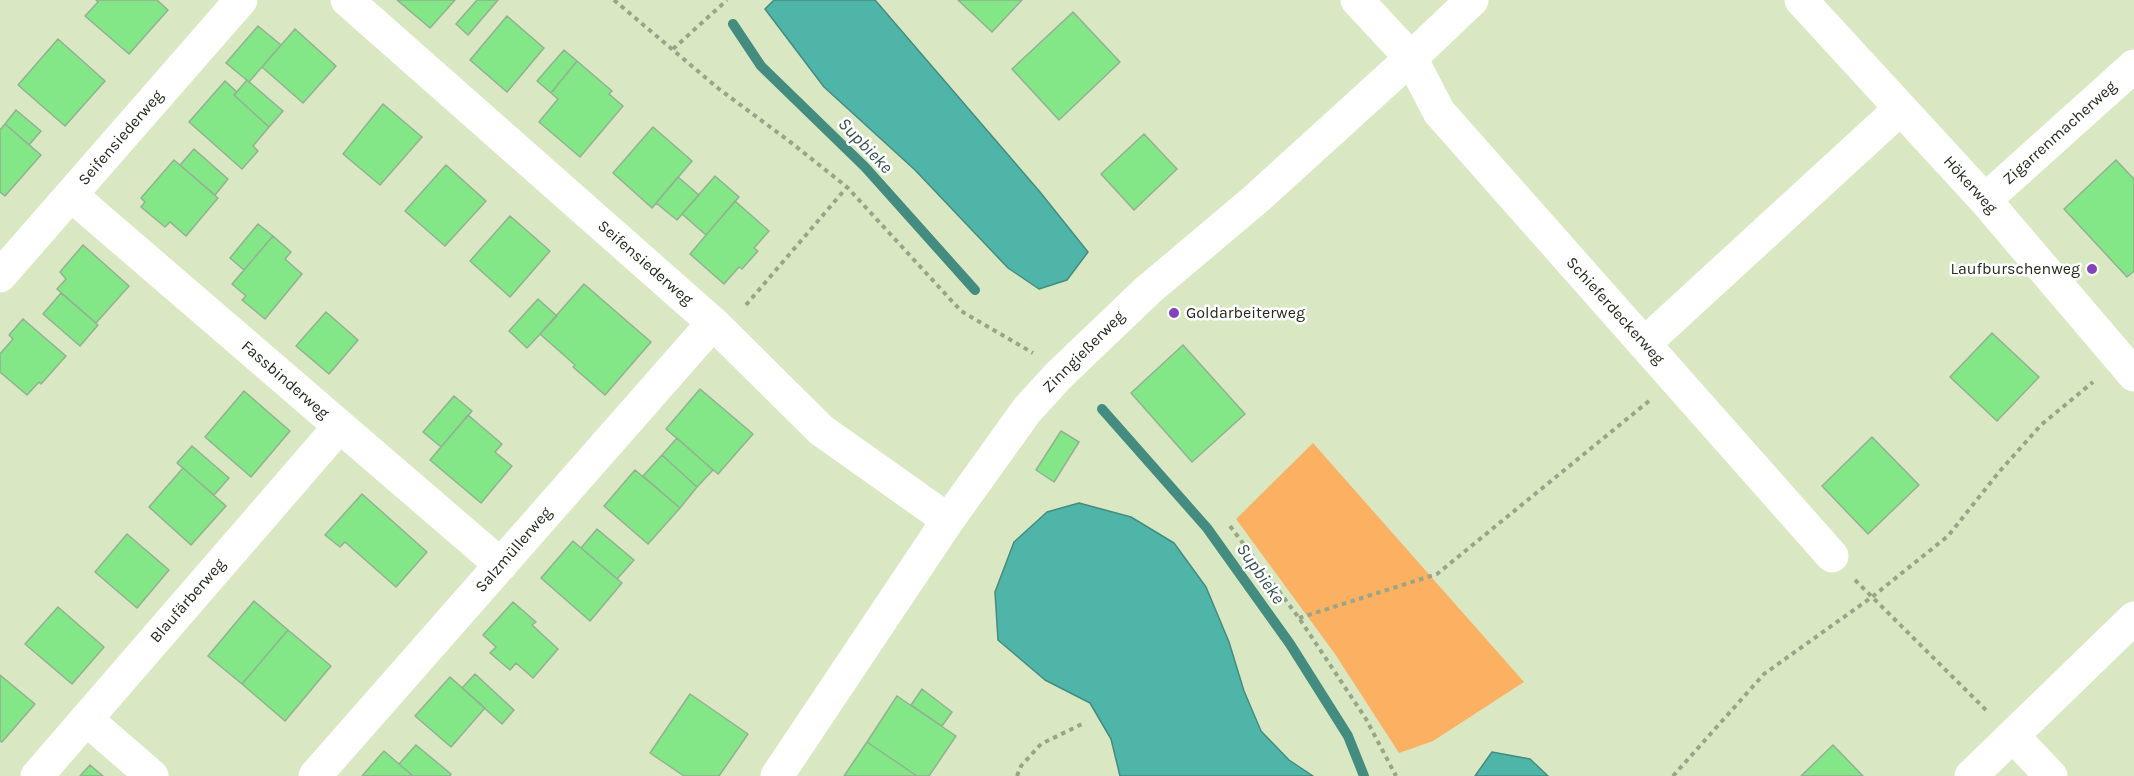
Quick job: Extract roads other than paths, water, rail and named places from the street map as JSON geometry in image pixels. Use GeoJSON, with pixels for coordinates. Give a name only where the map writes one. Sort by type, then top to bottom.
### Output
{"type":"FeatureCollection","features":[{"type":"Feature","properties":{"kind":"street","name":"Seifensiederweg"},"geometry":{"type":"LineString","coordinates":[[0,276],[241,0]]}},
{"type":"Feature","properties":{"kind":"street","name":"Seifensiederweg"},"geometry":{"type":"LineString","coordinates":[[347,0],[713,323],[821,430],[948,520]]}},
{"type":"Feature","properties":{"kind":"street"},"geometry":{"type":"LineString","coordinates":[[1357,0],[1411,58]]}},
{"type":"Feature","properties":{"kind":"street","name":"Zinngießerweg"},"geometry":{"type":"LineString","coordinates":[[777,776],[948,520],[1027,410],[1059,375],[1148,290],[1256,199],[1472,0]]}},
{"type":"Feature","properties":{"kind":"street","name":"Hökerweg"},"geometry":{"type":"LineString","coordinates":[[1801,0],[1985,200],[2128,368]]}},
{"type":"Feature","properties":{"kind":"street","name":"Schieferdeckerweg"},"geometry":{"type":"LineString","coordinates":[[1411,58],[1439,112],[1832,556]]}},
{"type":"Feature","properties":{"kind":"street","name":"Zigarrenmacherweg"},"geometry":{"type":"LineString","coordinates":[[1985,200],[2134,66]]}},
{"type":"Feature","properties":{"kind":"street"},"geometry":{"type":"LineString","coordinates":[[1644,344],[1900,109]]}},
{"type":"Feature","properties":{"kind":"street","name":"Fassbinderweg"},"geometry":{"type":"LineString","coordinates":[[70,195],[501,565]]}},
{"type":"Feature","properties":{"kind":"street","name":"Salzmüllerweg"},"geometry":{"type":"LineString","coordinates":[[315,776],[713,323]]}},
{"type":"Feature","properties":{"kind":"street","name":"Blaufärberweg"},"geometry":{"type":"LineString","coordinates":[[37,776],[339,427]]}},
{"type":"Feature","properties":{"kind":"street"},"geometry":{"type":"LineString","coordinates":[[1971,776],[2134,618]]}},
{"type":"Feature","properties":{"kind":"street"},"geometry":{"type":"LineString","coordinates":[[86,719],[152,776]]}},
{"type":"Feature","properties":{"kind":"street"},"geometry":{"type":"LineString","coordinates":[[2013,736],[2051,776]]}},
{"type":"Feature","properties":{"kind":"water"},"geometry":{"type":"Polygon","coordinates":[[[774,0],[875,0],[1040,192],[1088,252],[1067,280],[1039,289],[1008,268],[915,170],[824,87],[765,9],[774,0]]]}},
{"type":"Feature","properties":{"kind":"water"},"geometry":{"type":"Polygon","coordinates":[[[1079,503],[1131,517],[1174,543],[1206,587],[1229,642],[1244,691],[1261,731],[1289,760],[1313,776],[1120,776],[1111,739],[1090,703],[1045,680],[998,640],[995,592],[1014,542],[1047,512],[1079,503]]]}},
{"type":"Feature","properties":{"kind":"water"},"geometry":{"type":"Polygon","coordinates":[[[1492,752],[1530,759],[1548,776],[1475,776],[1492,752]]]}},
{"type":"Feature","properties":{"kind":"waterway","name":"Supbieke"},"geometry":{"type":"LineString","coordinates":[[733,24],[761,66],[865,167],[975,290]]}},
{"type":"Feature","properties":{"kind":"waterway","name":"Supbieke"},"geometry":{"type":"LineString","coordinates":[[1102,409],[1207,528],[1290,644],[1348,736],[1364,776]]}},
{"type":"Feature","properties":{"kind":"place","name":"Laufburschenweg"},"geometry":{"type":"Point","coordinates":[2092,269]}},
{"type":"Feature","properties":{"kind":"place","name":"Goldarbeiterweg"},"geometry":{"type":"Point","coordinates":[1174,313]}}]}
